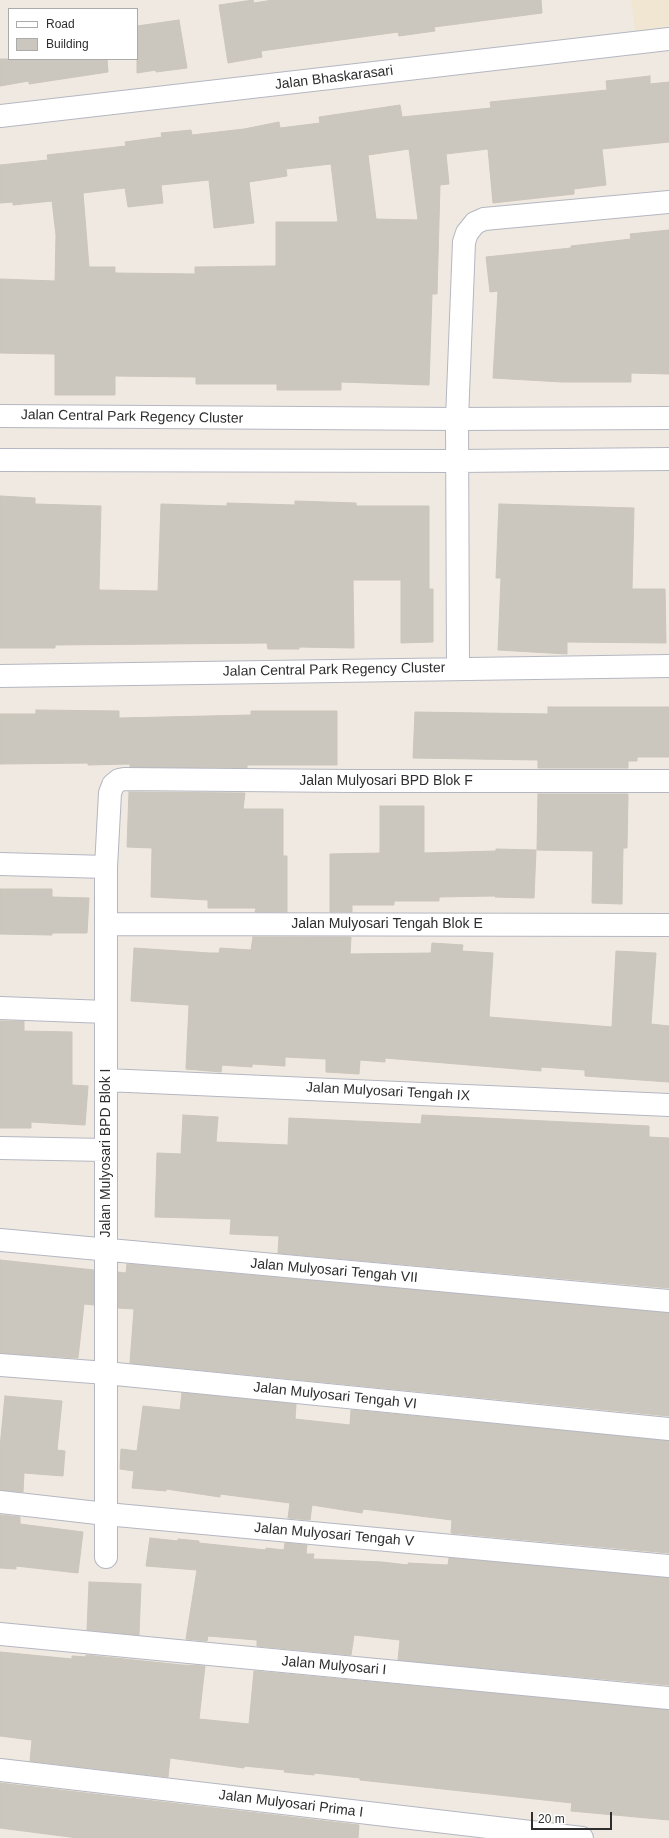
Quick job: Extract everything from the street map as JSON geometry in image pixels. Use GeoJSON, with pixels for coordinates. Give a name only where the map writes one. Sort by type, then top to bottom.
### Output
{"type":"FeatureCollection","features":[{"type":"Feature","properties":{"kind":"street","name":"Jalan Bhaskarasari"},"geometry":{"type":"LineString","coordinates":[[0,116],[669,39]]}},
{"type":"Feature","properties":{"kind":"street"},"geometry":{"type":"LineString","coordinates":[[458,668],[457,419],[464,242],[470,228],[475,223],[484,219],[669,202]]}},
{"type":"Feature","properties":{"kind":"street","name":"Jalan Central Park Regency Cluster"},"geometry":{"type":"LineString","coordinates":[[0,416],[457,419],[669,418]]}},
{"type":"Feature","properties":{"kind":"street"},"geometry":{"type":"LineString","coordinates":[[0,460],[457,461],[669,459]]}},
{"type":"Feature","properties":{"kind":"street","name":"Jalan Central Park Regency Cluster"},"geometry":{"type":"LineString","coordinates":[[0,676],[669,666]]}},
{"type":"Feature","properties":{"kind":"street","name":"Jalan Mulyosari BPD Blok F"},"geometry":{"type":"LineString","coordinates":[[110,793],[113,785],[119,780],[124,779],[669,781]]}},
{"type":"Feature","properties":{"kind":"street","name":"Jalan Mulyosari BPD Blok I"},"geometry":{"type":"LineString","coordinates":[[106,1557],[106,867],[110,793]]}},
{"type":"Feature","properties":{"kind":"street"},"geometry":{"type":"LineString","coordinates":[[0,864],[106,867]]}},
{"type":"Feature","properties":{"kind":"street","name":"Jalan Mulyosari Tengah Blok E"},"geometry":{"type":"LineString","coordinates":[[106,924],[669,925]]}},
{"type":"Feature","properties":{"kind":"street"},"geometry":{"type":"LineString","coordinates":[[0,1008],[106,1012]]}},
{"type":"Feature","properties":{"kind":"street","name":"Jalan Mulyosari Tengah IX"},"geometry":{"type":"LineString","coordinates":[[106,1080],[669,1104]]}},
{"type":"Feature","properties":{"kind":"street"},"geometry":{"type":"LineString","coordinates":[[0,1148],[106,1150]]}},
{"type":"Feature","properties":{"kind":"street","name":"Jalan Mulyosari Tengah VII"},"geometry":{"type":"LineString","coordinates":[[0,1240],[106,1251],[669,1301]]}},
{"type":"Feature","properties":{"kind":"street","name":"Jalan Mulyosari Tengah VI"},"geometry":{"type":"LineString","coordinates":[[0,1365],[106,1373],[669,1429]]}},
{"type":"Feature","properties":{"kind":"street","name":"Jalan Mulyosari Tengah V"},"geometry":{"type":"LineString","coordinates":[[0,1502],[106,1514],[669,1566]]}},
{"type":"Feature","properties":{"kind":"street","name":"Jalan Mulyosari I"},"geometry":{"type":"LineString","coordinates":[[0,1634],[669,1698]]}},
{"type":"Feature","properties":{"kind":"street","name":"Jalan Mulyosari Prima I"},"geometry":{"type":"LineString","coordinates":[[0,1770],[582,1838]]}},
{"type":"Feature","properties":{"kind":"shaded area"},"geometry":{"type":"Polygon","coordinates":[[[631,0],[669,0],[669,26],[635,31],[631,0]]]}},
{"type":"Feature","properties":{"kind":"building"},"geometry":{"type":"Polygon","coordinates":[[[253,0],[254,3],[273,0],[541,0],[542,13],[434,27],[435,31],[399,36],[398,32],[261,51],[262,57],[228,63],[219,5],[253,0]]]}},
{"type":"Feature","properties":{"kind":"building"},"geometry":{"type":"Polygon","coordinates":[[[179,20],[187,68],[137,73],[138,26],[179,20]]]}},
{"type":"Feature","properties":{"kind":"building"},"geometry":{"type":"Polygon","coordinates":[[[0,59],[107,60],[108,72],[29,84],[29,81],[0,86],[0,59]]]}},
{"type":"Feature","properties":{"kind":"building"},"geometry":{"type":"Polygon","coordinates":[[[650,76],[650,84],[669,82],[669,142],[602,149],[606,185],[574,189],[574,194],[493,203],[488,149],[446,154],[449,184],[440,185],[437,294],[432,294],[429,385],[341,382],[341,390],[277,390],[277,384],[196,384],[196,377],[115,376],[115,395],[55,395],[55,354],[0,353],[0,279],[55,281],[56,235],[52,201],[13,205],[13,202],[0,203],[0,165],[48,160],[47,155],[126,146],[125,142],[162,137],[161,133],[191,130],[192,135],[244,129],[279,122],[280,128],[320,123],[319,117],[400,105],[402,117],[491,108],[490,102],[607,90],[606,81],[650,76]],[[409,149],[368,155],[376,219],[418,220],[409,149]],[[331,164],[286,169],[287,176],[249,182],[254,223],[214,228],[209,180],[161,185],[163,203],[128,207],[125,188],[83,193],[89,267],[115,267],[115,273],[195,274],[195,267],[276,266],[276,222],[338,222],[331,164]]]}},
{"type":"Feature","properties":{"kind":"building"},"geometry":{"type":"Polygon","coordinates":[[[669,230],[669,374],[631,373],[631,382],[562,382],[493,378],[498,291],[490,292],[486,257],[571,248],[571,246],[631,239],[630,234],[669,230]]]}},
{"type":"Feature","properties":{"kind":"building"},"geometry":{"type":"Polygon","coordinates":[[[0,496],[35,498],[35,504],[101,506],[99,590],[158,591],[161,504],[227,506],[227,503],[295,505],[295,501],[356,503],[356,506],[429,506],[429,589],[433,589],[433,642],[401,643],[401,580],[353,580],[354,648],[299,647],[299,649],[268,649],[267,643],[55,645],[55,648],[0,648],[0,496]]]}},
{"type":"Feature","properties":{"kind":"building"},"geometry":{"type":"Polygon","coordinates":[[[499,504],[634,508],[632,589],[665,589],[666,643],[567,642],[567,654],[498,650],[501,578],[496,578],[499,504]]]}},
{"type":"Feature","properties":{"kind":"building"},"geometry":{"type":"Polygon","coordinates":[[[548,707],[669,707],[669,757],[637,757],[637,761],[628,761],[628,768],[538,768],[538,760],[413,758],[415,712],[548,714],[548,707]]]}},
{"type":"Feature","properties":{"kind":"building"},"geometry":{"type":"Polygon","coordinates":[[[36,710],[119,711],[119,718],[251,715],[251,711],[337,711],[337,765],[247,765],[247,768],[130,767],[130,764],[88,765],[88,763],[0,764],[0,714],[36,714],[36,710]]]}},
{"type":"Feature","properties":{"kind":"building"},"geometry":{"type":"Polygon","coordinates":[[[129,792],[245,793],[243,809],[283,809],[283,856],[287,856],[287,912],[255,912],[256,908],[208,908],[208,900],[151,897],[152,848],[127,847],[129,792]]]}},
{"type":"Feature","properties":{"kind":"building"},"geometry":{"type":"Polygon","coordinates":[[[538,794],[628,794],[627,848],[623,848],[622,904],[592,903],[593,851],[537,850],[538,794]]]}},
{"type":"Feature","properties":{"kind":"building"},"geometry":{"type":"Polygon","coordinates":[[[380,806],[424,806],[424,853],[496,851],[496,849],[536,850],[534,898],[495,896],[439,897],[439,901],[394,901],[394,905],[352,905],[352,912],[330,912],[330,854],[380,853],[380,806]]]}},
{"type":"Feature","properties":{"kind":"building"},"geometry":{"type":"Polygon","coordinates":[[[0,889],[52,889],[52,897],[89,898],[87,933],[52,933],[52,935],[0,934],[0,889]]]}},
{"type":"Feature","properties":{"kind":"building"},"geometry":{"type":"Polygon","coordinates":[[[253,937],[351,937],[350,954],[431,953],[432,943],[463,945],[462,951],[493,953],[489,1017],[612,1027],[616,951],[656,953],[651,1024],[669,1026],[669,1082],[585,1076],[585,1070],[541,1067],[541,1071],[385,1058],[385,1062],[360,1060],[359,1074],[326,1072],[326,1059],[285,1057],[285,1066],[252,1064],[252,1067],[222,1065],[221,1072],[186,1069],[189,1005],[131,1001],[134,948],[219,953],[220,948],[251,950],[253,937]]]}},
{"type":"Feature","properties":{"kind":"building"},"geometry":{"type":"Polygon","coordinates":[[[0,1021],[24,1021],[24,1031],[72,1032],[72,1085],[88,1086],[85,1125],[31,1122],[31,1128],[0,1128],[0,1021]]]}},
{"type":"Feature","properties":{"kind":"building"},"geometry":{"type":"Polygon","coordinates":[[[183,1115],[218,1117],[216,1142],[288,1145],[289,1118],[421,1124],[422,1115],[649,1126],[649,1137],[669,1138],[669,1288],[278,1253],[279,1236],[230,1234],[231,1219],[155,1217],[157,1153],[181,1154],[183,1115]]]}},
{"type":"Feature","properties":{"kind":"building"},"geometry":{"type":"Polygon","coordinates":[[[0,1260],[94,1270],[94,1305],[84,1304],[78,1358],[0,1353],[0,1260]]]}},
{"type":"Feature","properties":{"kind":"building"},"geometry":{"type":"Polygon","coordinates":[[[127,1264],[669,1313],[669,1416],[130,1363],[134,1309],[118,1308],[118,1272],[126,1273],[127,1264]]]}},
{"type":"Feature","properties":{"kind":"building"},"geometry":{"type":"Polygon","coordinates":[[[182,1393],[296,1404],[295,1419],[350,1425],[351,1410],[669,1441],[669,1553],[451,1533],[452,1520],[363,1509],[362,1513],[312,1505],[310,1520],[288,1518],[290,1503],[220,1494],[220,1497],[166,1489],[166,1491],[132,1488],[134,1471],[120,1469],[121,1449],[137,1451],[143,1406],[180,1410],[182,1393]]]}},
{"type":"Feature","properties":{"kind":"building"},"geometry":{"type":"Polygon","coordinates":[[[5,1396],[62,1401],[57,1450],[65,1451],[63,1476],[24,1473],[23,1492],[0,1490],[0,1447],[5,1396]]]}},
{"type":"Feature","properties":{"kind":"building"},"geometry":{"type":"Polygon","coordinates":[[[0,1515],[20,1517],[20,1524],[83,1532],[78,1573],[16,1566],[16,1569],[0,1568],[0,1515]]]}},
{"type":"Feature","properties":{"kind":"building"},"geometry":{"type":"Polygon","coordinates":[[[150,1538],[178,1541],[178,1539],[199,1541],[199,1543],[266,1550],[266,1548],[284,1550],[285,1543],[307,1545],[306,1554],[314,1554],[313,1559],[382,1562],[408,1565],[408,1563],[448,1565],[449,1558],[669,1578],[669,1685],[398,1660],[400,1640],[354,1635],[351,1655],[257,1646],[257,1640],[208,1636],[207,1641],[186,1639],[197,1570],[146,1566],[150,1538]]]}},
{"type":"Feature","properties":{"kind":"building"},"geometry":{"type":"Polygon","coordinates":[[[89,1582],[141,1584],[139,1635],[87,1630],[89,1582]]]}},
{"type":"Feature","properties":{"kind":"building"},"geometry":{"type":"Polygon","coordinates":[[[0,1652],[72,1659],[72,1656],[86,1657],[86,1655],[205,1666],[199,1719],[249,1724],[254,1671],[669,1710],[669,1820],[571,1811],[572,1803],[360,1780],[360,1778],[314,1773],[314,1775],[284,1772],[285,1770],[244,1766],[244,1768],[170,1758],[168,1777],[30,1761],[32,1740],[0,1736],[0,1652]]]}},
{"type":"Feature","properties":{"kind":"building"},"geometry":{"type":"Polygon","coordinates":[[[0,1783],[359,1825],[358,1838],[78,1838],[0,1828],[0,1783]]]}}]}
